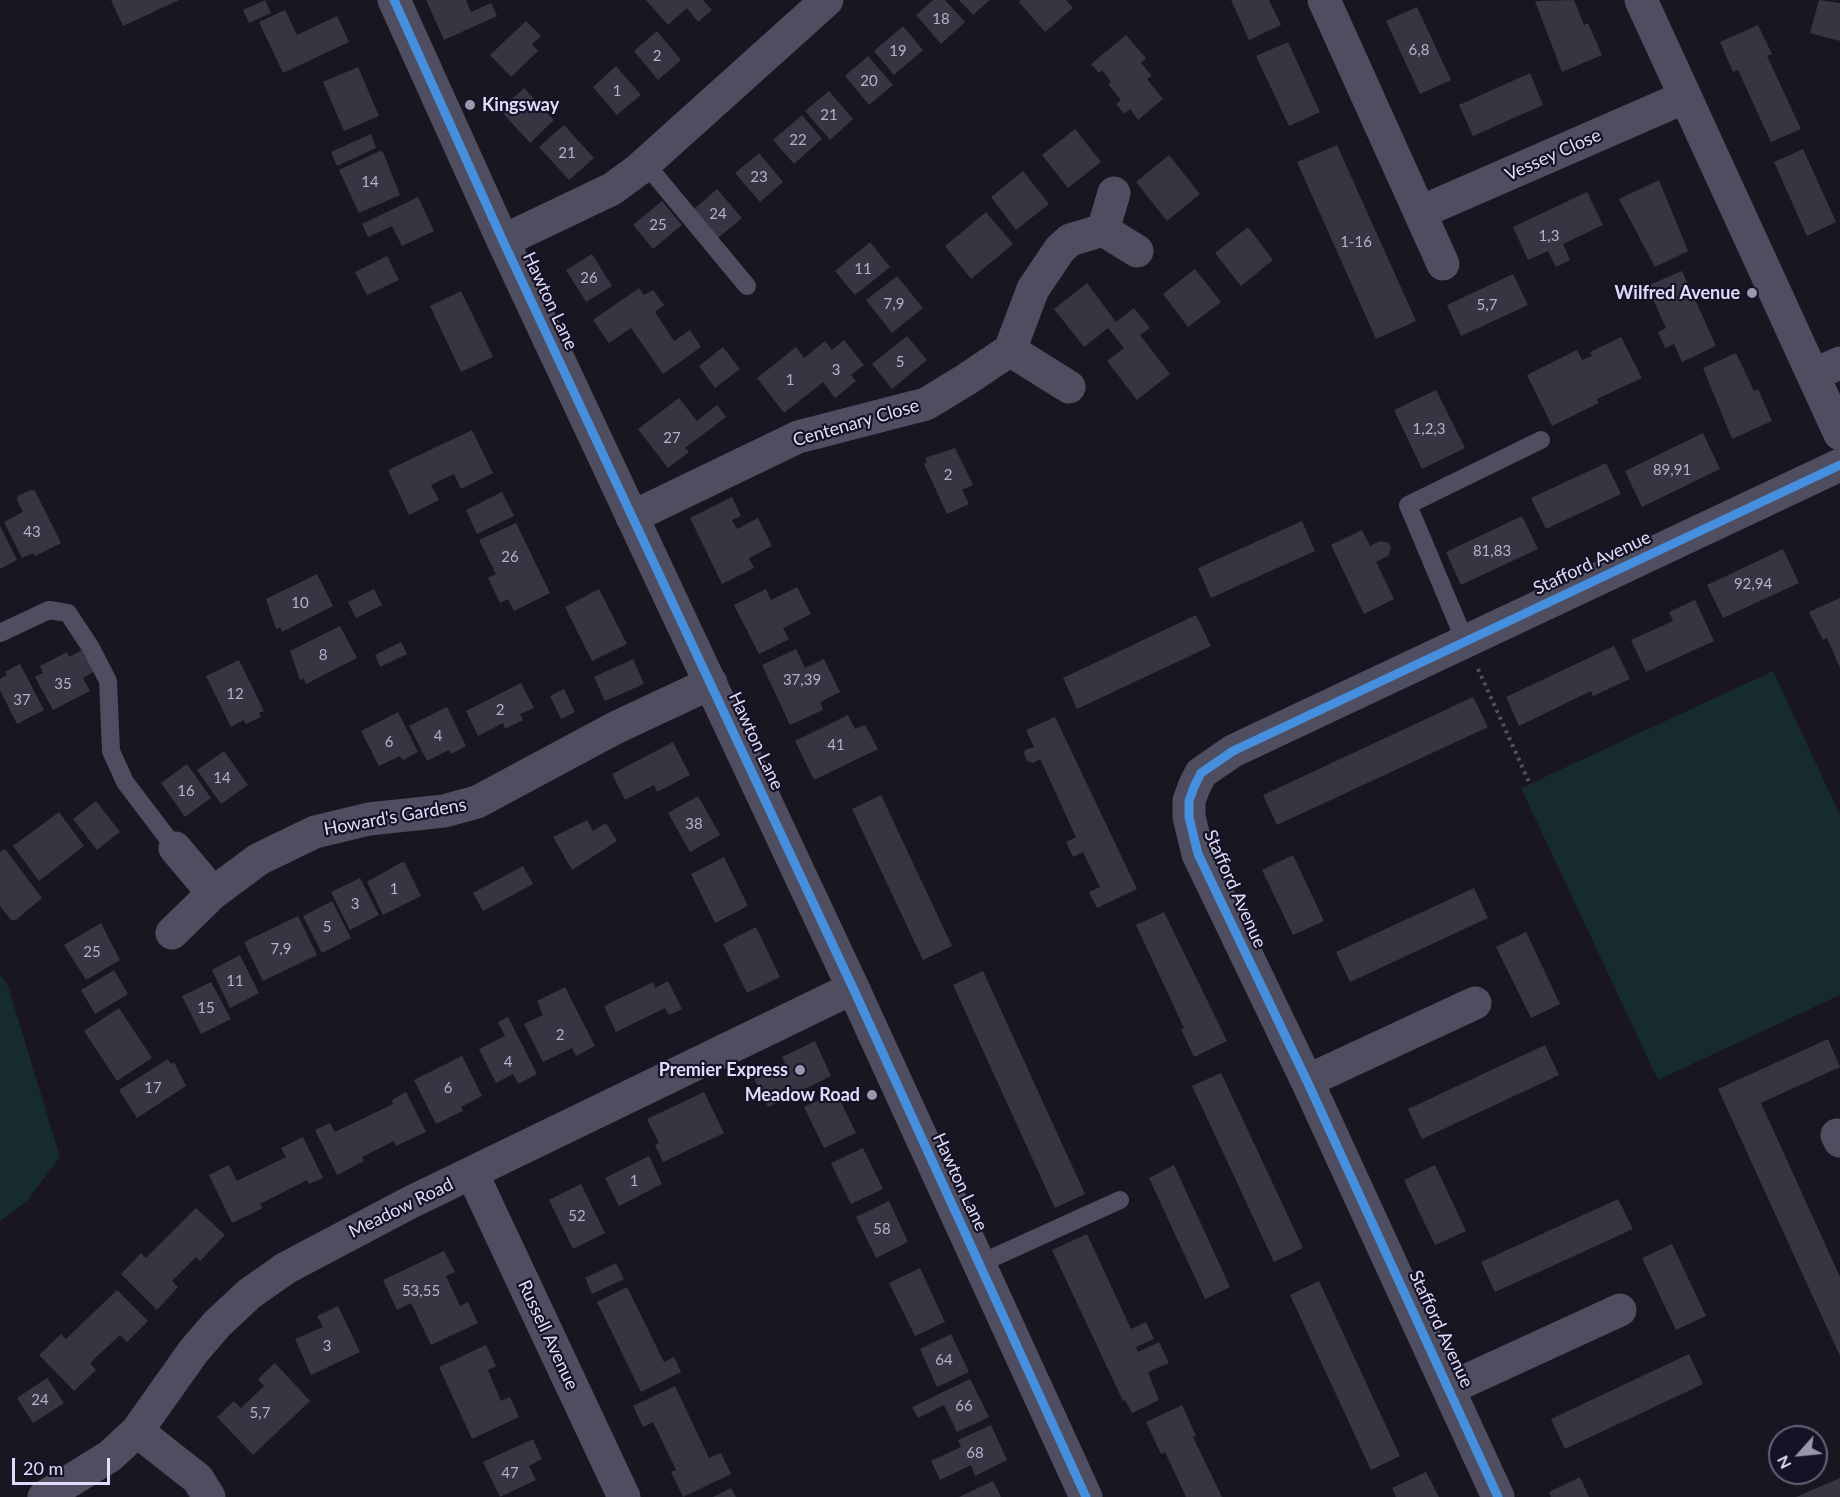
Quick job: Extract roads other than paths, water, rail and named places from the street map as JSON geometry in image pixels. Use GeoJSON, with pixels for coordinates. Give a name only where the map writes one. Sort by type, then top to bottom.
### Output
{"type":"FeatureCollection","features":[{"type":"Feature","properties":{"kind":"street","name":"Hawton Lane"},"geometry":{"type":"LineString","coordinates":[[394,0],[503,241],[853,988],[1086,1497]]}},
{"type":"Feature","properties":{"kind":"street"},"geometry":{"type":"LineString","coordinates":[[503,241],[612,189],[645,163],[827,0]]}},
{"type":"Feature","properties":{"kind":"street"},"geometry":{"type":"LineString","coordinates":[[1324,0],[1443,264]]}},
{"type":"Feature","properties":{"kind":"street"},"geometry":{"type":"LineString","coordinates":[[1641,0],[1685,97],[1826,369],[1840,434]]}},
{"type":"Feature","properties":{"kind":"street","name":"Vessey Close"},"geometry":{"type":"LineString","coordinates":[[1421,212],[1685,97]]}},
{"type":"Feature","properties":{"kind":"street"},"geometry":{"type":"LineString","coordinates":[[1103,230],[1114,193]]}},
{"type":"Feature","properties":{"kind":"street"},"geometry":{"type":"LineString","coordinates":[[1069,387],[1010,350],[1033,289],[1060,249],[1083,234],[1103,230],[1137,251]]}},
{"type":"Feature","properties":{"kind":"street","name":"Centenary Close"},"geometry":{"type":"LineString","coordinates":[[633,517],[798,437],[926,404],[1010,350]]}},
{"type":"Feature","properties":{"kind":"street","name":"Stafford Avenue"},"geometry":{"type":"LineString","coordinates":[[1498,1497],[1450,1388],[1307,1081],[1198,854],[1189,817],[1189,801],[1201,773],[1233,751],[1840,465]]}},
{"type":"Feature","properties":{"kind":"street","name":"Howard's Gardens"},"geometry":{"type":"LineString","coordinates":[[172,933],[213,893],[259,859],[315,832],[369,819],[444,811],[477,802],[615,728],[711,683]]}},
{"type":"Feature","properties":{"kind":"street"},"geometry":{"type":"LineString","coordinates":[[176,848],[213,893]]}},
{"type":"Feature","properties":{"kind":"street","name":"Meadow Road"},"geometry":{"type":"LineString","coordinates":[[44,1497],[110,1456],[138,1431],[193,1352],[217,1324],[249,1294],[286,1268],[333,1241],[853,988]]}},
{"type":"Feature","properties":{"kind":"street"},"geometry":{"type":"LineString","coordinates":[[1307,1081],[1475,1003]]}},
{"type":"Feature","properties":{"kind":"street","name":"Russell Avenue"},"geometry":{"type":"LineString","coordinates":[[472,1173],[624,1497]]}},
{"type":"Feature","properties":{"kind":"street","name":"Stafford Avenue"},"geometry":{"type":"LineString","coordinates":[[1450,1388],[1620,1310]]}},
{"type":"Feature","properties":{"kind":"street"},"geometry":{"type":"LineString","coordinates":[[138,1431],[198,1479],[209,1497]]}},
{"type":"Feature","properties":{"kind":"lane"},"geometry":{"type":"LineString","coordinates":[[645,163],[747,286]]}},
{"type":"Feature","properties":{"kind":"lane"},"geometry":{"type":"LineString","coordinates":[[1465,641],[1408,505],[1541,440]]}},
{"type":"Feature","properties":{"kind":"lane"},"geometry":{"type":"LineString","coordinates":[[0,633],[49,610],[68,613],[91,648],[108,681],[111,751],[125,782],[176,848]]}},
{"type":"Feature","properties":{"kind":"lane"},"geometry":{"type":"LineString","coordinates":[[979,1264],[1120,1200]]}},
{"type":"Feature","properties":{"kind":"place","name":"Kingsway"},"geometry":{"type":"Point","coordinates":[470,105]}},
{"type":"Feature","properties":{"kind":"place","name":"Wilfred Avenue"},"geometry":{"type":"Point","coordinates":[1752,293]}},
{"type":"Feature","properties":{"kind":"place","name":"Premier Express"},"geometry":{"type":"Point","coordinates":[800,1070]}},
{"type":"Feature","properties":{"kind":"place","name":"Meadow Road"},"geometry":{"type":"Point","coordinates":[872,1095]}}]}
